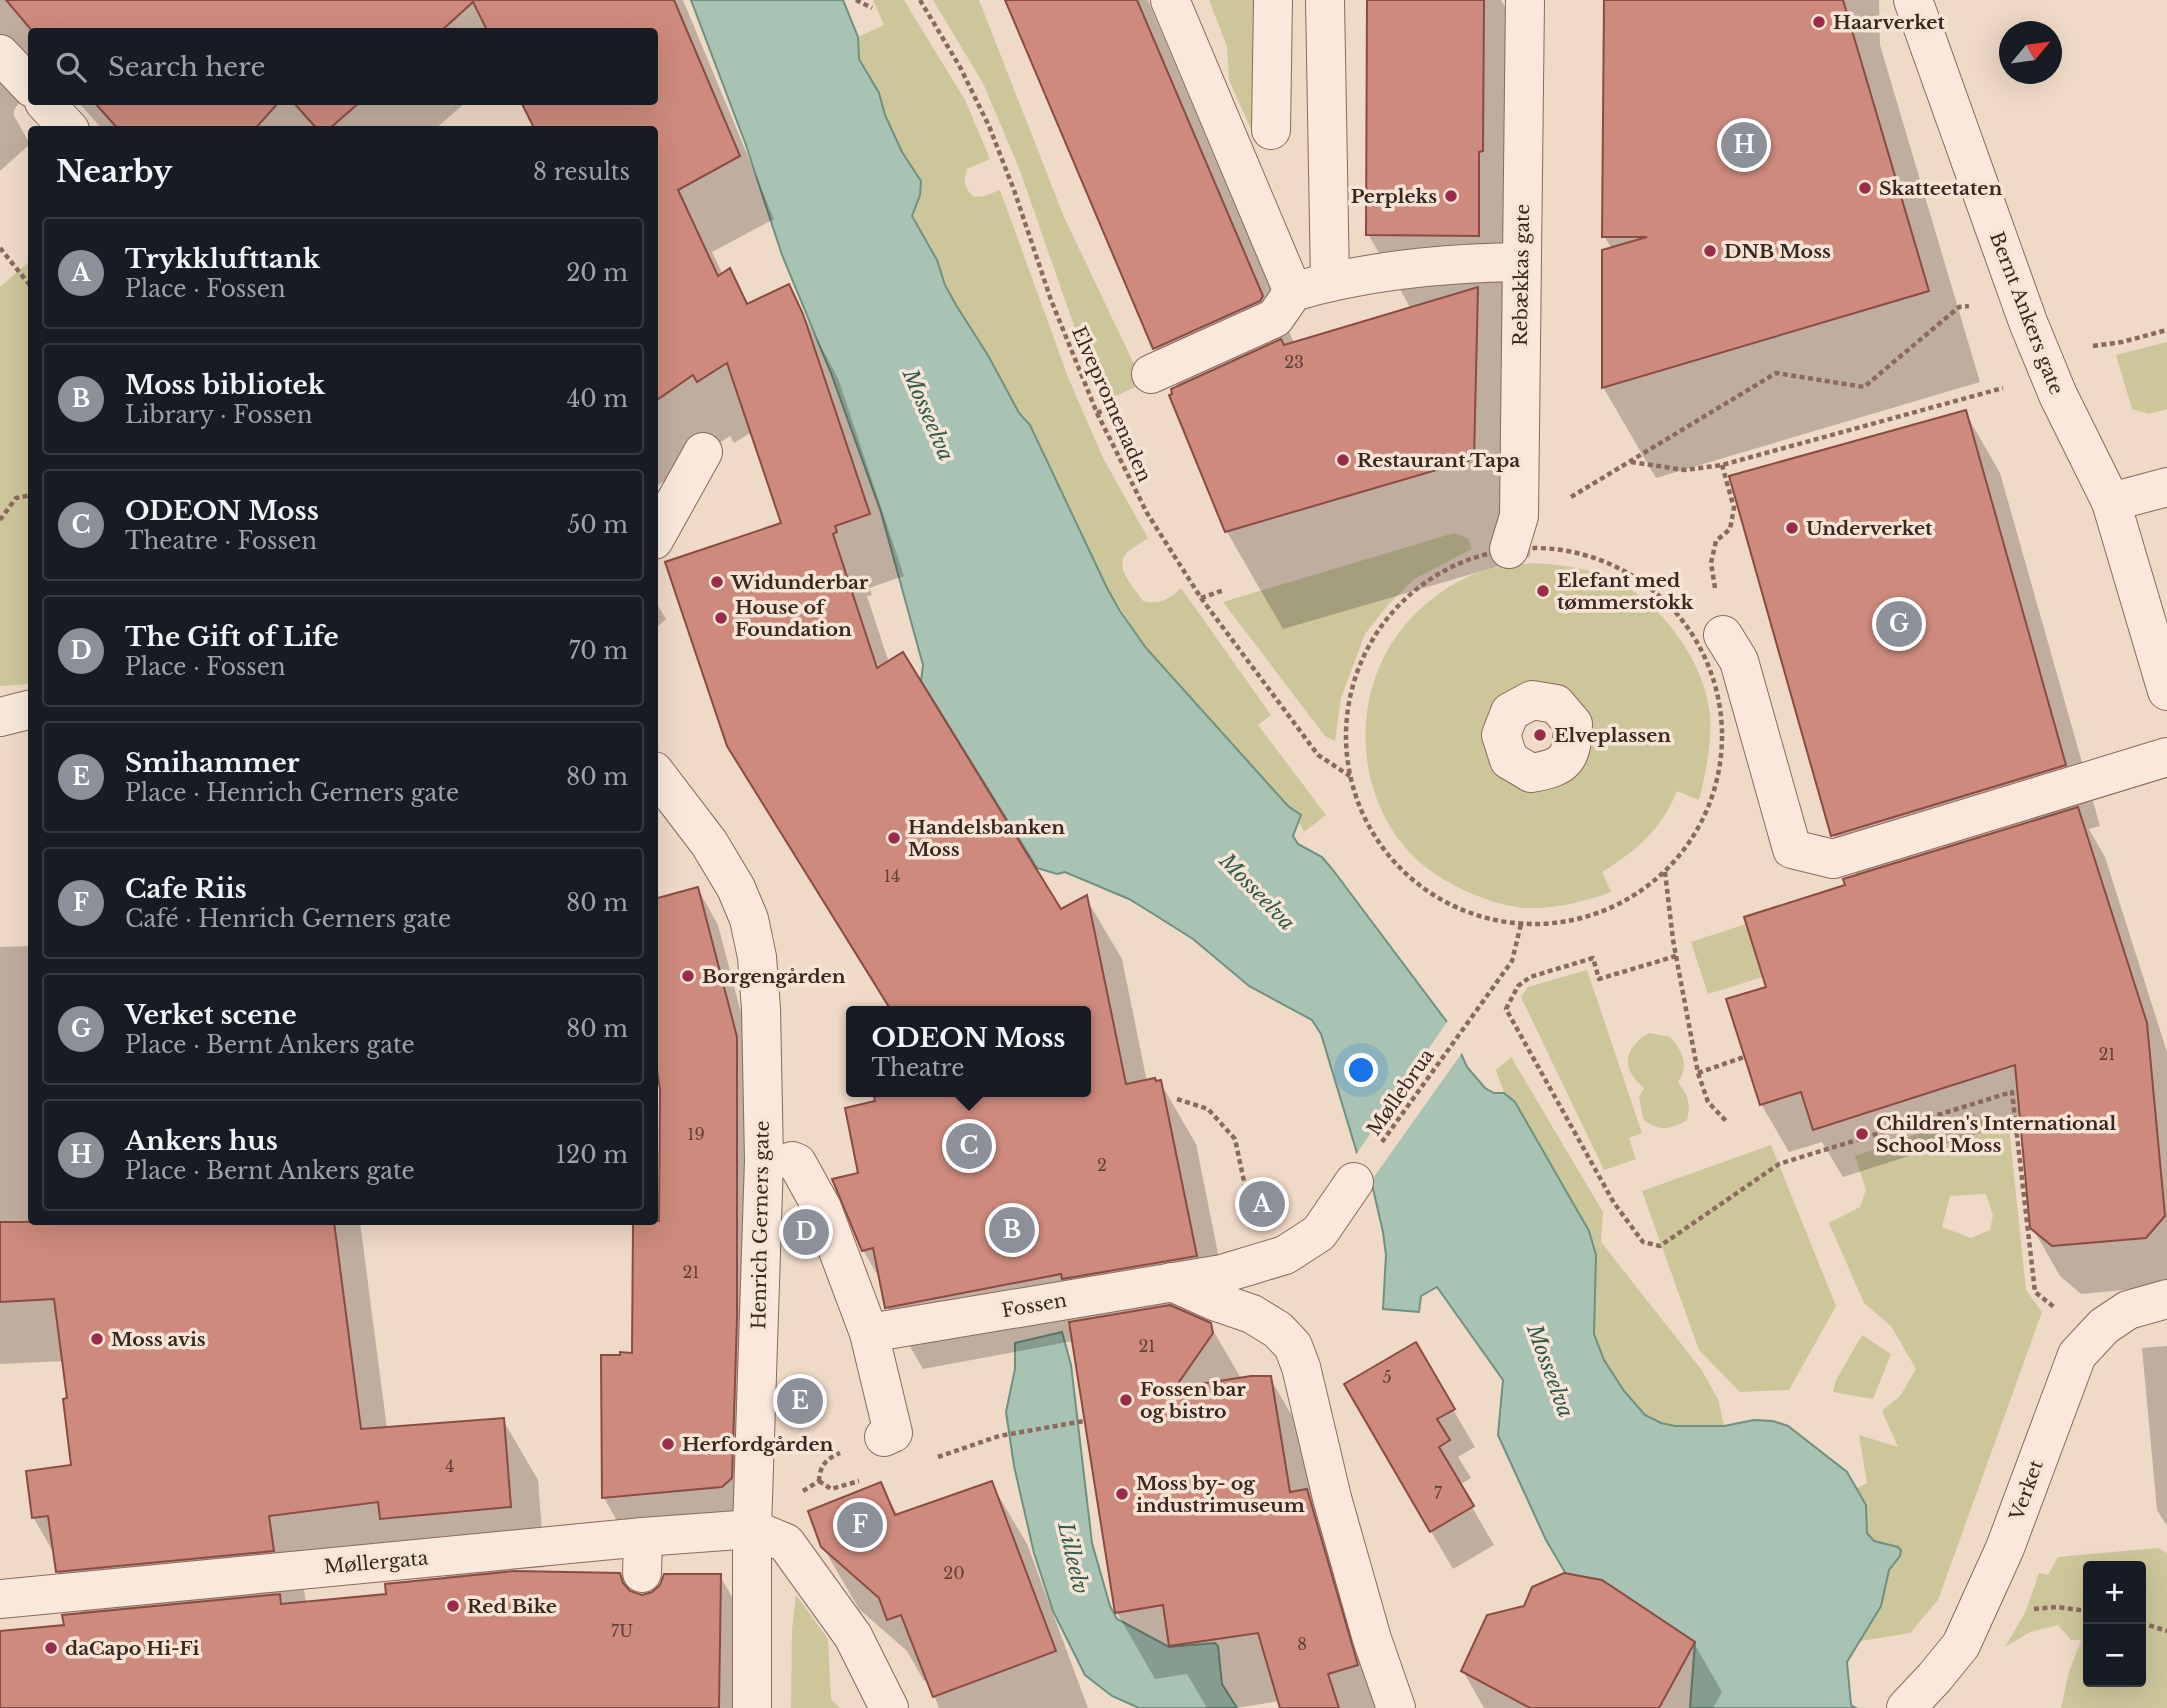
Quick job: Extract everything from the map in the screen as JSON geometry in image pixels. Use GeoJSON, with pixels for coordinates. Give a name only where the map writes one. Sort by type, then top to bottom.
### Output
{"type":"FeatureCollection","features":[{"type":"Feature","properties":{"kind":"street"},"geometry":{"type":"LineString","coordinates":[[1170,0],[1293,292]]}},
{"type":"Feature","properties":{"kind":"street"},"geometry":{"type":"LineString","coordinates":[[1271,130],[1273,0]]}},
{"type":"Feature","properties":{"kind":"street"},"geometry":{"type":"LineString","coordinates":[[1325,0],[1330,282]]}},
{"type":"Feature","properties":{"kind":"street","name":"Rebækkas gate"},"geometry":{"type":"LineString","coordinates":[[1513,545],[1519,516],[1525,0]]}},
{"type":"Feature","properties":{"kind":"street","name":"Bernt Ankers gate"},"geometry":{"type":"LineString","coordinates":[[1913,0],[2028,322],[2058,396],[2111,502],[2167,691]]}},
{"type":"Feature","properties":{"kind":"street"},"geometry":{"type":"LineString","coordinates":[[0,54],[28,84]]}},
{"type":"Feature","properties":{"kind":"street"},"geometry":{"type":"LineString","coordinates":[[47,105],[66,126]]}},
{"type":"Feature","properties":{"kind":"street"},"geometry":{"type":"LineString","coordinates":[[1151,374],[1275,318],[1293,292],[1330,282],[1451,263],[1521,262]]}},
{"type":"Feature","properties":{"kind":"street"},"geometry":{"type":"LineString","coordinates":[[658,533],[703,452]]}},
{"type":"Feature","properties":{"kind":"street"},"geometry":{"type":"LineString","coordinates":[[2111,502],[2167,487]]}},
{"type":"Feature","properties":{"kind":"street"},"geometry":{"type":"LineString","coordinates":[[1723,635],[1739,661],[1793,849],[1833,859],[2167,757]]}},
{"type":"Feature","properties":{"kind":"street"},"geometry":{"type":"LineString","coordinates":[[0,717],[28,710]]}},
{"type":"Feature","properties":{"kind":"street","name":"Henrich Gerners gate"},"geometry":{"type":"LineString","coordinates":[[658,776],[695,823],[736,888],[749,919],[757,957],[761,1009],[764,1160],[752,1529],[752,1708]]}},
{"type":"Feature","properties":{"kind":"street"},"geometry":{"type":"LineString","coordinates":[[792,1161],[797,1163],[822,1208],[869,1333],[893,1433],[884,1437]]}},
{"type":"Feature","properties":{"kind":"street","name":"Fossen"},"geometry":{"type":"LineString","coordinates":[[869,1333],[1222,1274],[1285,1255],[1319,1233],[1354,1182]]}},
{"type":"Feature","properties":{"kind":"street"},"geometry":{"type":"LineString","coordinates":[[1172,1282],[1252,1314],[1278,1330],[1293,1346],[1301,1367],[1332,1498],[1372,1639],[1396,1708]]}},
{"type":"Feature","properties":{"kind":"street","name":"Verket"},"geometry":{"type":"LineString","coordinates":[[1906,1708],[1936,1677],[1961,1645],[2005,1548],[2077,1355],[2104,1326],[2128,1310],[2167,1299]]}},
{"type":"Feature","properties":{"kind":"street"},"geometry":{"type":"LineString","coordinates":[[752,1529],[786,1543],[853,1636],[889,1708]]}},
{"type":"Feature","properties":{"kind":"street","name":"Møllergata"},"geometry":{"type":"LineString","coordinates":[[0,1599],[642,1555],[752,1529]]}},
{"type":"Feature","properties":{"kind":"path"},"geometry":{"type":"LineString","coordinates":[[856,0],[872,8]]}},
{"type":"Feature","properties":{"kind":"path","name":"Elvepromenaden"},"geometry":{"type":"LineString","coordinates":[[920,0],[960,67],[989,126],[1051,300],[1097,414],[1147,513],[1201,598],[1318,755],[1350,776]]}},
{"type":"Feature","properties":{"kind":"path"},"geometry":{"type":"LineString","coordinates":[[0,248],[28,285]]}},
{"type":"Feature","properties":{"kind":"path"},"geometry":{"type":"LineString","coordinates":[[1564,501],[1776,373],[1864,387],[1959,307],[1973,306]]}},
{"type":"Feature","properties":{"kind":"path"},"geometry":{"type":"LineString","coordinates":[[2082,348],[2122,342],[2167,330]]}},
{"type":"Feature","properties":{"kind":"path"},"geometry":{"type":"LineString","coordinates":[[1629,461],[1685,470],[1722,465],[2007,387]]}},
{"type":"Feature","properties":{"kind":"path"},"geometry":{"type":"LineString","coordinates":[[1722,465],[1734,508]]}},
{"type":"Feature","properties":{"kind":"path"},"geometry":{"type":"LineString","coordinates":[[0,520],[16,498],[28,496]]}},
{"type":"Feature","properties":{"kind":"path"},"geometry":{"type":"LineString","coordinates":[[1201,598],[1224,590]]}},
{"type":"Feature","properties":{"kind":"path"},"geometry":{"type":"LineString","coordinates":[[1665,872],[1676,956],[1698,1073],[1708,1102],[1726,1121]]}},
{"type":"Feature","properties":{"kind":"path","name":"Møllebrua"},"geometry":{"type":"LineString","coordinates":[[1354,1182],[1512,961],[1521,924]]}},
{"type":"Feature","properties":{"kind":"path"},"geometry":{"type":"LineString","coordinates":[[1676,956],[1599,979],[1592,958],[1567,965],[1530,977],[1518,986],[1506,1009],[1615,1203],[1643,1241],[1660,1246],[1779,1164],[2011,1092],[2035,1292],[2054,1307]]}},
{"type":"Feature","properties":{"kind":"path"},"geometry":{"type":"LineString","coordinates":[[1698,1073],[1744,1057]]}},
{"type":"Feature","properties":{"kind":"path"},"geometry":{"type":"LineString","coordinates":[[1177,1099],[1208,1108],[1236,1139],[1245,1186],[1245,1266]]}},
{"type":"Feature","properties":{"kind":"path"},"geometry":{"type":"LineString","coordinates":[[937,1457],[999,1436],[1084,1421]]}},
{"type":"Feature","properties":{"kind":"path"},"geometry":{"type":"LineString","coordinates":[[829,1458],[820,1468],[819,1481],[831,1489],[867,1478]]}},
{"type":"Feature","properties":{"kind":"path"},"geometry":{"type":"LineString","coordinates":[[2026,1611],[2057,1607],[2083,1610]]}},
{"type":"Feature","properties":{"kind":"path"},"geometry":{"type":"LineString","coordinates":[[2144,1624],[2167,1631]]}},
{"type":"Feature","properties":{"kind":"shaded area"},"geometry":{"type":"Polygon","coordinates":[[[873,0],[904,0],[965,100],[990,159],[967,169],[966,188],[974,197],[1000,190],[1068,377],[1103,458],[1148,538],[1125,555],[1124,573],[1143,601],[1164,600],[1181,588],[1271,715],[1258,725],[1326,815],[1304,832],[1299,822],[1300,815],[1288,806],[1146,648],[1107,588],[1030,425],[1019,413],[945,285],[937,260],[912,216],[920,195],[920,181],[902,152],[885,115],[879,93],[859,59],[858,37],[884,25],[873,0]]]}},
{"type":"Feature","properties":{"kind":"shaded area"},"geometry":{"type":"Polygon","coordinates":[[[933,0],[979,0],[1064,217],[1143,383],[1104,402],[1019,168],[983,83],[933,0]]]}},
{"type":"Feature","properties":{"kind":"shaded area"},"geometry":{"type":"Polygon","coordinates":[[[1209,0],[1257,0],[1258,145],[1229,80],[1227,46],[1209,0]]]}},
{"type":"Feature","properties":{"kind":"shaded area"},"geometry":{"type":"Polygon","coordinates":[[[28,263],[28,684],[0,686],[0,287],[28,263]]]}},
{"type":"Feature","properties":{"kind":"shaded area"},"geometry":{"type":"Polygon","coordinates":[[[2167,342],[2167,409],[2149,414],[2132,409],[2116,355],[2167,342]]]}},
{"type":"Feature","properties":{"kind":"shaded area"},"geometry":{"type":"Polygon","coordinates":[[[1454,533],[1469,539],[1472,549],[1414,579],[1386,607],[1365,634],[1341,698],[1335,741],[1325,736],[1223,602],[1454,533]]]}},
{"type":"Feature","properties":{"kind":"shaded area"},"geometry":{"type":"Polygon","coordinates":[[[1534,563],[1595,572],[1623,584],[1641,597],[1659,613],[1687,651],[1698,671],[1710,714],[1708,757],[1699,800],[1677,791],[1664,816],[1647,838],[1602,872],[1611,892],[1571,904],[1543,908],[1515,907],[1477,896],[1441,878],[1419,862],[1392,829],[1378,803],[1366,745],[1372,687],[1383,660],[1406,624],[1433,598],[1466,578],[1491,569],[1534,563]],[[1556,704],[1501,735],[1556,768],[1556,704]]]}},
{"type":"Feature","properties":{"kind":"shaded area"},"geometry":{"type":"Polygon","coordinates":[[[1746,924],[1763,977],[1708,994],[1691,942],[1746,924]]]}},
{"type":"Feature","properties":{"kind":"shaded area"},"geometry":{"type":"Polygon","coordinates":[[[1587,970],[1642,1133],[1629,1138],[1636,1159],[1604,1170],[1521,997],[1528,987],[1587,970]]]}},
{"type":"Feature","properties":{"kind":"shaded area"},"geometry":{"type":"Polygon","coordinates":[[[1649,1033],[1670,1037],[1683,1058],[1684,1070],[1678,1082],[1688,1100],[1687,1120],[1670,1128],[1659,1128],[1643,1119],[1639,1097],[1644,1088],[1636,1081],[1628,1066],[1634,1045],[1649,1033]]]}},
{"type":"Feature","properties":{"kind":"shaded area"},"geometry":{"type":"Polygon","coordinates":[[[1511,1057],[1603,1212],[1601,1242],[1701,1369],[1718,1399],[1724,1426],[1675,1426],[1645,1415],[1604,1360],[1594,1334],[1596,1255],[1515,1102],[1504,1093],[1496,1070],[1511,1057]]]}},
{"type":"Feature","properties":{"kind":"shaded area"},"geometry":{"type":"Polygon","coordinates":[[[1974,1114],[2009,1128],[2026,1290],[2042,1312],[1938,1600],[1910,1633],[1860,1641],[1881,1606],[1889,1570],[1900,1556],[1898,1547],[1874,1541],[1867,1533],[1866,1505],[1857,1488],[1867,1483],[1859,1435],[1898,1447],[1882,1411],[1900,1396],[1916,1369],[1891,1326],[1864,1303],[1829,1223],[1860,1207],[1866,1190],[1855,1156],[1974,1114]],[[1986,1194],[1950,1196],[1942,1227],[1971,1238],[1990,1230],[1993,1215],[1986,1194]]]}},
{"type":"Feature","properties":{"kind":"shaded area"},"geometry":{"type":"Polygon","coordinates":[[[1771,1145],[1836,1306],[1789,1390],[1740,1392],[1699,1350],[1642,1191],[1771,1145]]]}},
{"type":"Feature","properties":{"kind":"shaded area"},"geometry":{"type":"Polygon","coordinates":[[[1862,1335],[1891,1354],[1873,1399],[1833,1392],[1836,1380],[1862,1335]]]}},
{"type":"Feature","properties":{"kind":"shaded area"},"geometry":{"type":"Polygon","coordinates":[[[2158,1548],[2167,1553],[2167,1708],[2061,1708],[2069,1672],[2081,1640],[2071,1640],[2058,1625],[2030,1632],[2005,1647],[2026,1611],[2039,1573],[2048,1575],[2058,1557],[2158,1548]]]}},
{"type":"Feature","properties":{"kind":"shaded area"},"geometry":{"type":"Polygon","coordinates":[[[796,1595],[828,1639],[831,1699],[840,1708],[791,1708],[792,1630],[796,1595]]]}},
{"type":"Feature","properties":{"kind":"water","name":"Mosseelva"},"geometry":{"type":"Polygon","coordinates":[[[691,0],[843,0],[858,37],[859,59],[879,93],[885,115],[902,152],[921,181],[920,195],[912,216],[937,260],[945,285],[956,305],[989,357],[1019,413],[1030,425],[1107,588],[1146,648],[1288,806],[1301,815],[1293,836],[1298,844],[1322,857],[1333,870],[1447,1022],[1467,1067],[1485,1088],[1494,1093],[1504,1093],[1515,1102],[1589,1231],[1596,1255],[1594,1334],[1604,1360],[1624,1391],[1645,1415],[1675,1426],[1724,1426],[1754,1420],[1773,1421],[1788,1426],[1847,1472],[1866,1505],[1867,1533],[1874,1541],[1901,1550],[1900,1556],[1889,1570],[1881,1606],[1847,1662],[1851,1705],[1856,1708],[1690,1708],[1695,1642],[1612,1587],[1566,1574],[1546,1540],[1498,1435],[1503,1380],[1437,1287],[1421,1296],[1419,1312],[1383,1309],[1386,1255],[1371,1180],[1357,1153],[1321,1034],[1312,1020],[1249,986],[1193,939],[1129,899],[1065,872],[1057,874],[1037,868],[921,681],[923,665],[881,512],[831,373],[782,255],[746,145],[691,0]]]}},
{"type":"Feature","properties":{"kind":"water","name":"Lilleelv"},"geometry":{"type":"Polygon","coordinates":[[[1062,1332],[1071,1365],[1092,1543],[1110,1606],[1117,1619],[1169,1647],[1215,1643],[1218,1646],[1222,1684],[1237,1708],[1139,1708],[1112,1696],[1085,1675],[1053,1611],[1034,1553],[1014,1466],[1006,1412],[1015,1369],[1015,1343],[1062,1332]]]}},
{"type":"Feature","properties":{"kind":"pier"},"geometry":{"type":"Polygon","coordinates":[[[1449,1019],[1464,1050],[1369,1184],[1355,1156],[1449,1019]]]}},
{"type":"Feature","properties":{"kind":"building"},"geometry":{"type":"Polygon","coordinates":[[[6,0],[674,0],[740,156],[678,190],[718,276],[730,268],[747,304],[789,284],[803,314],[870,514],[835,526],[837,532],[833,534],[877,668],[903,652],[1061,909],[1087,895],[1126,1084],[1155,1078],[1156,1081],[1161,1080],[1197,1256],[1062,1279],[1061,1274],[885,1308],[873,1248],[862,1251],[832,1179],[858,1173],[845,1108],[875,1101],[874,1097],[1091,1097],[1091,1006],[888,1006],[727,746],[665,562],[781,523],[727,363],[697,382],[693,375],[658,399],[658,126],[533,126],[522,105],[658,105],[658,28],[486,28],[473,2],[444,28],[30,28],[6,0]]]}},
{"type":"Feature","properties":{"kind":"building"},"geometry":{"type":"Polygon","coordinates":[[[1005,0],[1137,0],[1263,296],[1260,301],[1153,349],[1005,0]]]}},
{"type":"Feature","properties":{"kind":"building"},"geometry":{"type":"Polygon","coordinates":[[[1367,0],[1484,0],[1483,151],[1479,152],[1479,236],[1366,235],[1367,0]]]}},
{"type":"Feature","properties":{"kind":"building"},"geometry":{"type":"Polygon","coordinates":[[[1604,0],[1843,0],[1929,291],[1602,388],[1602,250],[1647,237],[1602,237],[1604,0]]]}},
{"type":"Feature","properties":{"kind":"building"},"geometry":{"type":"Polygon","coordinates":[[[97,105],[276,105],[258,126],[115,126],[97,105]]]}},
{"type":"Feature","properties":{"kind":"building"},"geometry":{"type":"Polygon","coordinates":[[[296,105],[357,105],[333,126],[314,126],[296,105]]]}},
{"type":"Feature","properties":{"kind":"building"},"geometry":{"type":"Polygon","coordinates":[[[1478,287],[1474,459],[1225,532],[1169,395],[1172,394],[1171,389],[1281,339],[1284,345],[1478,287]]]}},
{"type":"Feature","properties":{"kind":"building"},"geometry":{"type":"Polygon","coordinates":[[[1966,410],[2066,765],[1831,836],[1729,476],[1966,410]]]}},
{"type":"Feature","properties":{"kind":"building"},"geometry":{"type":"Polygon","coordinates":[[[2078,807],[2147,1023],[2165,1216],[2146,1238],[2052,1246],[2030,1228],[2015,1065],[1813,1130],[1801,1092],[1760,1105],[1726,999],[1766,987],[1744,917],[1845,885],[1843,879],[2078,807]]]}},
{"type":"Feature","properties":{"kind":"building"},"geometry":{"type":"Polygon","coordinates":[[[698,887],[737,1037],[737,1318],[732,1478],[722,1487],[602,1498],[601,1355],[632,1353],[633,1225],[658,1225],[659,1221],[658,898],[698,887]]]}},
{"type":"Feature","properties":{"kind":"building"},"geometry":{"type":"Polygon","coordinates":[[[0,1222],[28,1222],[28,1225],[334,1225],[361,1429],[504,1418],[511,1507],[380,1519],[378,1502],[269,1516],[274,1551],[56,1572],[48,1516],[32,1518],[26,1471],[71,1465],[63,1399],[67,1398],[54,1299],[0,1302],[0,1222]]]}},
{"type":"Feature","properties":{"kind":"building"},"geometry":{"type":"Polygon","coordinates":[[[1170,1305],[1211,1323],[1213,1333],[1175,1388],[1251,1376],[1271,1376],[1290,1492],[1307,1489],[1358,1665],[1328,1674],[1339,1708],[1280,1708],[1258,1633],[1169,1646],[1163,1605],[1115,1613],[1069,1322],[1170,1305]]]}},
{"type":"Feature","properties":{"kind":"building"},"geometry":{"type":"Polygon","coordinates":[[[1416,1342],[1455,1409],[1437,1419],[1450,1440],[1439,1447],[1474,1506],[1430,1532],[1344,1384],[1416,1342]]]}},
{"type":"Feature","properties":{"kind":"building"},"geometry":{"type":"Polygon","coordinates":[[[992,1481],[1056,1651],[933,1697],[901,1615],[887,1620],[879,1598],[821,1547],[808,1511],[881,1482],[895,1515],[992,1481]]]}},
{"type":"Feature","properties":{"kind":"building"},"geometry":{"type":"Polygon","coordinates":[[[514,1571],[620,1573],[623,1583],[630,1591],[642,1595],[652,1592],[660,1585],[664,1574],[721,1574],[719,1708],[0,1708],[0,1631],[64,1625],[62,1615],[280,1594],[281,1604],[386,1594],[385,1584],[514,1571]]]}},
{"type":"Feature","properties":{"kind":"building"},"geometry":{"type":"Polygon","coordinates":[[[1564,1573],[1602,1580],[1695,1642],[1659,1708],[1530,1708],[1461,1671],[1487,1615],[1524,1606],[1532,1587],[1564,1573]]]}},
{"type":"Feature","properties":{"kind":"place","name":"Haarverket"},"geometry":{"type":"Point","coordinates":[1819,22]}},
{"type":"Feature","properties":{"kind":"place","name":"Ankers hus"},"geometry":{"type":"Point","coordinates":[1744,145]}},
{"type":"Feature","properties":{"kind":"place","name":"Skatteetaten"},"geometry":{"type":"Point","coordinates":[1865,188]}},
{"type":"Feature","properties":{"kind":"place","name":"Perpleks"},"geometry":{"type":"Point","coordinates":[1451,196]}},
{"type":"Feature","properties":{"kind":"place","name":"DNB Moss"},"geometry":{"type":"Point","coordinates":[1710,251]}},
{"type":"Feature","properties":{"kind":"place","name":"Restaurant Tapa"},"geometry":{"type":"Point","coordinates":[1343,460]}},
{"type":"Feature","properties":{"kind":"place","name":"Underverket"},"geometry":{"type":"Point","coordinates":[1792,528]}},
{"type":"Feature","properties":{"kind":"place","name":"Widunderbar"},"geometry":{"type":"Point","coordinates":[717,582]}},
{"type":"Feature","properties":{"kind":"place","name":"Elefant med tømmerstokk"},"geometry":{"type":"Point","coordinates":[1543,591]}},
{"type":"Feature","properties":{"kind":"place","name":"House of Foundation"},"geometry":{"type":"Point","coordinates":[721,618]}},
{"type":"Feature","properties":{"kind":"place","name":"Verket scene"},"geometry":{"type":"Point","coordinates":[1899,624]}},
{"type":"Feature","properties":{"kind":"place","name":"Elveplassen"},"geometry":{"type":"Point","coordinates":[1540,735]}},
{"type":"Feature","properties":{"kind":"place","name":"Handelsbanken Moss"},"geometry":{"type":"Point","coordinates":[894,838]}},
{"type":"Feature","properties":{"kind":"place","name":"Borgengården"},"geometry":{"type":"Point","coordinates":[688,976]}},
{"type":"Feature","properties":{"kind":"place","name":"Children's International School Moss"},"geometry":{"type":"Point","coordinates":[1862,1134]}},
{"type":"Feature","properties":{"kind":"place","name":"ODEON Moss"},"geometry":{"type":"Point","coordinates":[969,1146]}},
{"type":"Feature","properties":{"kind":"place","name":"Trykklufttank"},"geometry":{"type":"Point","coordinates":[1262,1204]}},
{"type":"Feature","properties":{"kind":"place","name":"Moss bibliotek"},"geometry":{"type":"Point","coordinates":[1012,1230]}},
{"type":"Feature","properties":{"kind":"place","name":"The Gift of Life"},"geometry":{"type":"Point","coordinates":[806,1232]}},
{"type":"Feature","properties":{"kind":"place","name":"Moss avis"},"geometry":{"type":"Point","coordinates":[97,1339]}},
{"type":"Feature","properties":{"kind":"place","name":"Fossen bar og bistro"},"geometry":{"type":"Point","coordinates":[1126,1400]}},
{"type":"Feature","properties":{"kind":"place","name":"Smihammer"},"geometry":{"type":"Point","coordinates":[800,1401]}},
{"type":"Feature","properties":{"kind":"place","name":"Herfordgården"},"geometry":{"type":"Point","coordinates":[668,1444]}},
{"type":"Feature","properties":{"kind":"place","name":"Moss by- og industrimuseum"},"geometry":{"type":"Point","coordinates":[1122,1494]}},
{"type":"Feature","properties":{"kind":"place","name":"Cafe Riis"},"geometry":{"type":"Point","coordinates":[860,1525]}},
{"type":"Feature","properties":{"kind":"place","name":"Red Bike"},"geometry":{"type":"Point","coordinates":[453,1606]}},
{"type":"Feature","properties":{"kind":"place","name":"daCapo Hi-Fi"},"geometry":{"type":"Point","coordinates":[51,1648]}}]}
